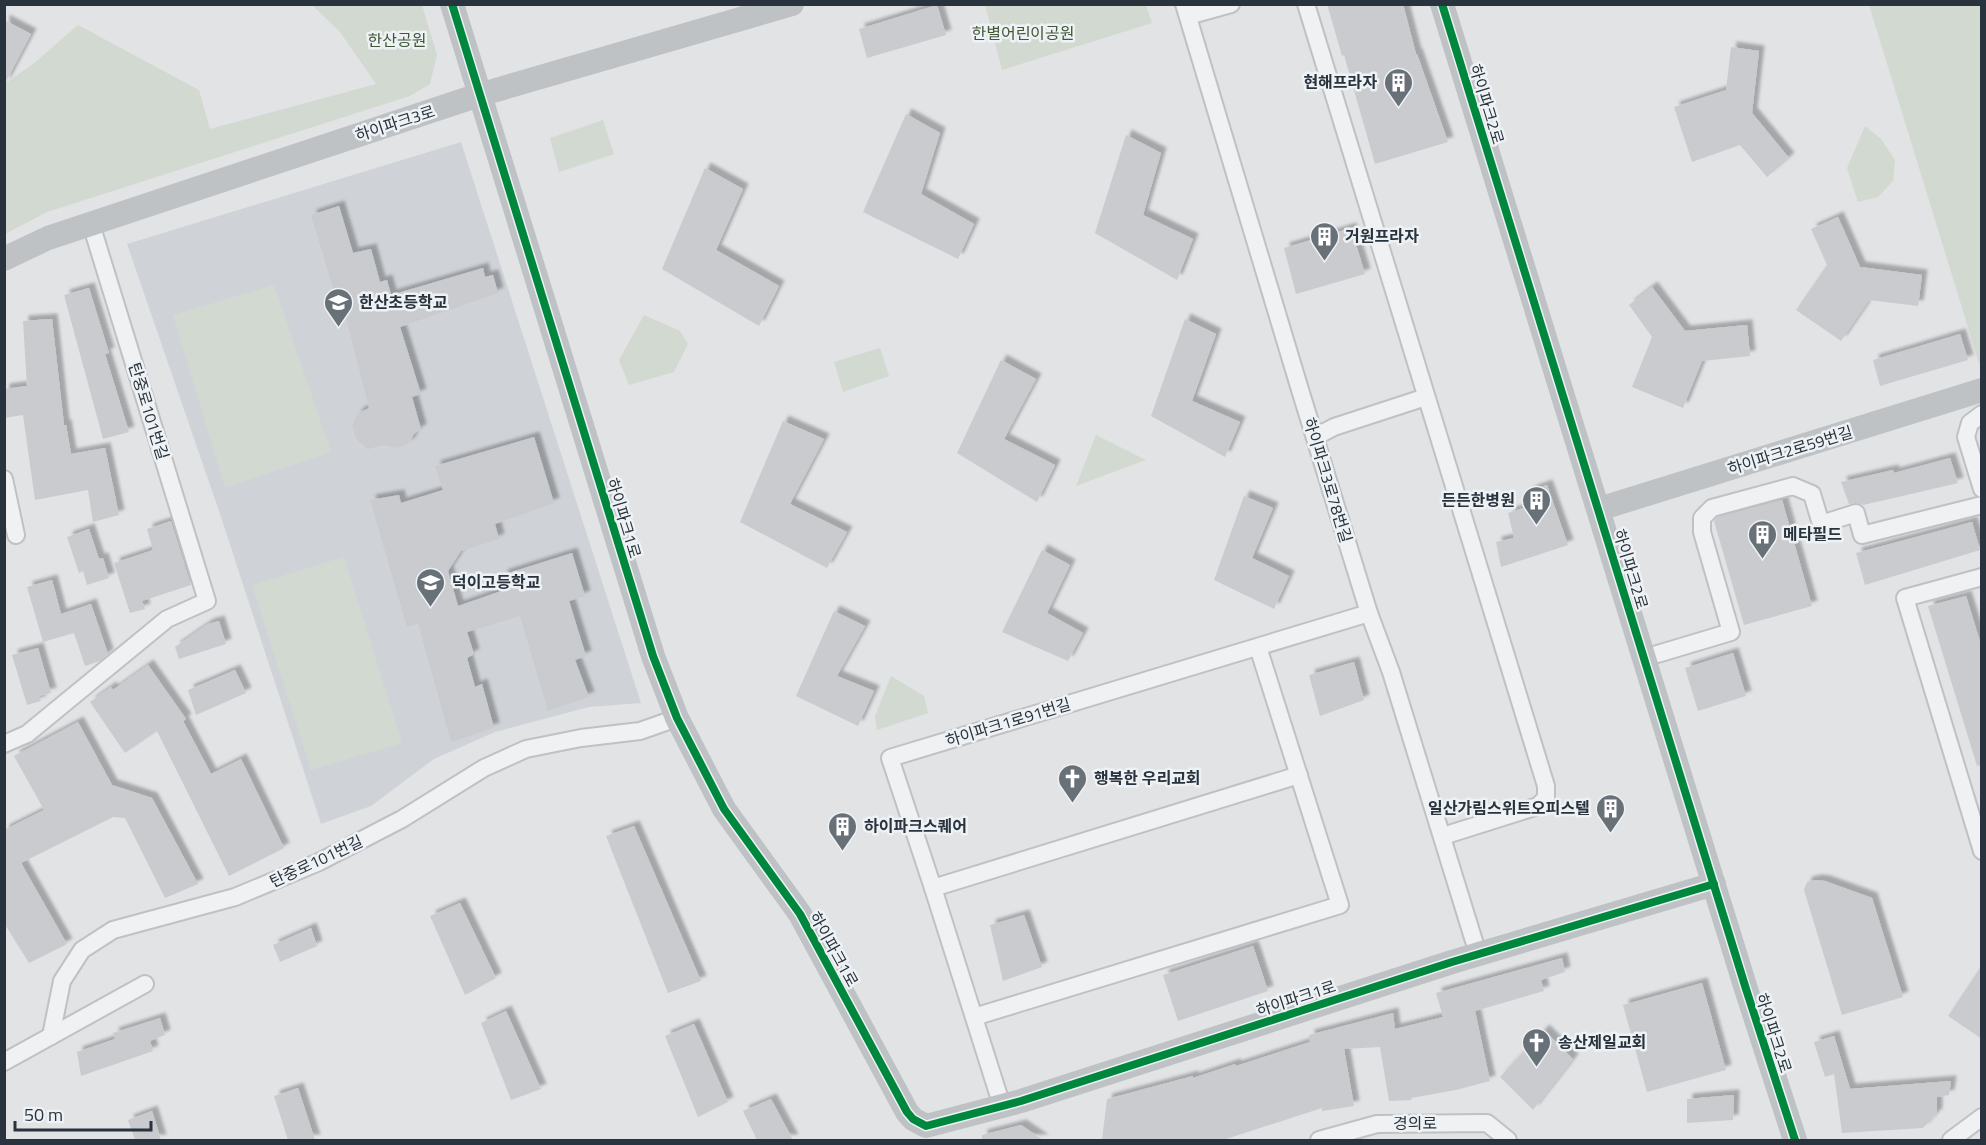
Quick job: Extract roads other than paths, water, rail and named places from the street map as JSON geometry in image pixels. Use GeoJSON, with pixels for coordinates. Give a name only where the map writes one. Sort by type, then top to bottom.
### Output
{"type":"FeatureCollection","features":[{"type":"Feature","properties":{"kind":"street","name":"하이파크1로"},"geometry":{"type":"LineString","coordinates":[[452,4],[653,656],[677,718],[724,809],[800,914],[907,1112],[927,1133],[1002,1106],[1478,954],[1714,884]]}},
{"type":"Feature","properties":{"kind":"street","name":"하이파크3로"},"geometry":{"type":"LineString","coordinates":[[4,259],[48,238],[479,95],[792,4]]}},
{"type":"Feature","properties":{"kind":"street"},"geometry":{"type":"LineString","coordinates":[[1186,10],[1231,4]]}},
{"type":"Feature","properties":{"kind":"street"},"geometry":{"type":"LineString","coordinates":[[1306,4],[1546,786],[1546,798],[1538,806],[1443,836]]}},
{"type":"Feature","properties":{"kind":"street","name":"하이파크2로"},"geometry":{"type":"LineString","coordinates":[[1442,4],[1795,1140]]}},
{"type":"Feature","properties":{"kind":"street","name":"하이파크3로78번길"},"geometry":{"type":"LineString","coordinates":[[1186,10],[1369,613],[1391,672],[1478,954]]}},
{"type":"Feature","properties":{"kind":"street","name":"탄중로101번길"},"geometry":{"type":"LineString","coordinates":[[4,744],[27,734],[167,619],[207,601],[91,224]]}},
{"type":"Feature","properties":{"kind":"street","name":"하이파크2로59번길"},"geometry":{"type":"LineString","coordinates":[[1599,509],[1982,390]]}},
{"type":"Feature","properties":{"kind":"street"},"geometry":{"type":"LineString","coordinates":[[1315,437],[1334,427],[1426,397]]}},
{"type":"Feature","properties":{"kind":"street"},"geometry":{"type":"LineString","coordinates":[[1982,414],[1970,423],[1966,436],[1982,489]]}},
{"type":"Feature","properties":{"kind":"street"},"geometry":{"type":"LineString","coordinates":[[4,479],[16,535]]}},
{"type":"Feature","properties":{"kind":"street"},"geometry":{"type":"LineString","coordinates":[[1644,658],[1731,632],[1702,532],[1702,518],[1712,508],[1793,486],[1812,494],[1821,524],[1856,513],[1862,535],[1982,505]]}},
{"type":"Feature","properties":{"kind":"street"},"geometry":{"type":"LineString","coordinates":[[1982,577],[1905,598],[1982,851]]}},
{"type":"Feature","properties":{"kind":"street","name":"하이파크1로91번길"},"geometry":{"type":"LineString","coordinates":[[1002,1106],[890,758],[1369,613]]}},
{"type":"Feature","properties":{"kind":"street"},"geometry":{"type":"LineString","coordinates":[[974,1017],[1340,905],[1258,647]]}},
{"type":"Feature","properties":{"kind":"street","name":"탄중로101번길"},"geometry":{"type":"LineString","coordinates":[[51,1036],[62,981],[82,950],[113,930],[235,897],[319,862],[402,819],[484,768],[526,749],[581,738],[640,731],[677,718]]}},
{"type":"Feature","properties":{"kind":"street"},"geometry":{"type":"LineString","coordinates":[[933,888],[1299,775]]}},
{"type":"Feature","properties":{"kind":"street"},"geometry":{"type":"LineString","coordinates":[[6,1059],[145,984]]}},
{"type":"Feature","properties":{"kind":"street"},"geometry":{"type":"LineString","coordinates":[[1951,1140],[1982,1117]]}},
{"type":"Feature","properties":{"kind":"street","name":"경의로"},"geometry":{"type":"LineString","coordinates":[[1319,1140],[1377,1124],[1487,1123],[1508,1140]]}},
{"type":"Feature","properties":{"kind":"place","name":"현해프라자"},"geometry":{"type":"Point","coordinates":[1398,108]}},
{"type":"Feature","properties":{"kind":"place","name":"거원프라자"},"geometry":{"type":"Point","coordinates":[1324,262]}},
{"type":"Feature","properties":{"kind":"place","name":"한산초등학교"},"geometry":{"type":"Point","coordinates":[338,328]}},
{"type":"Feature","properties":{"kind":"place","name":"든든한병원"},"geometry":{"type":"Point","coordinates":[1536,526]}},
{"type":"Feature","properties":{"kind":"place","name":"메타필드"},"geometry":{"type":"Point","coordinates":[1762,560]}},
{"type":"Feature","properties":{"kind":"place","name":"덕이고등학교"},"geometry":{"type":"Point","coordinates":[431,608]}},
{"type":"Feature","properties":{"kind":"place","name":"행복한 우리교회"},"geometry":{"type":"Point","coordinates":[1073,804]}},
{"type":"Feature","properties":{"kind":"place","name":"일산가림스위트오피스텔"},"geometry":{"type":"Point","coordinates":[1611,834]}},
{"type":"Feature","properties":{"kind":"place","name":"하이파크스퀘어"},"geometry":{"type":"Point","coordinates":[843,852]}},
{"type":"Feature","properties":{"kind":"place","name":"송산제일교회"},"geometry":{"type":"Point","coordinates":[1537,1068]}},
{"type":"Feature","properties":{"kind":"park label","name":"한별어린이공원"},"geometry":{"type":"Point","coordinates":[1023,33]}},
{"type":"Feature","properties":{"kind":"park label","name":"한산공원"},"geometry":{"type":"Point","coordinates":[397,40]}}]}
